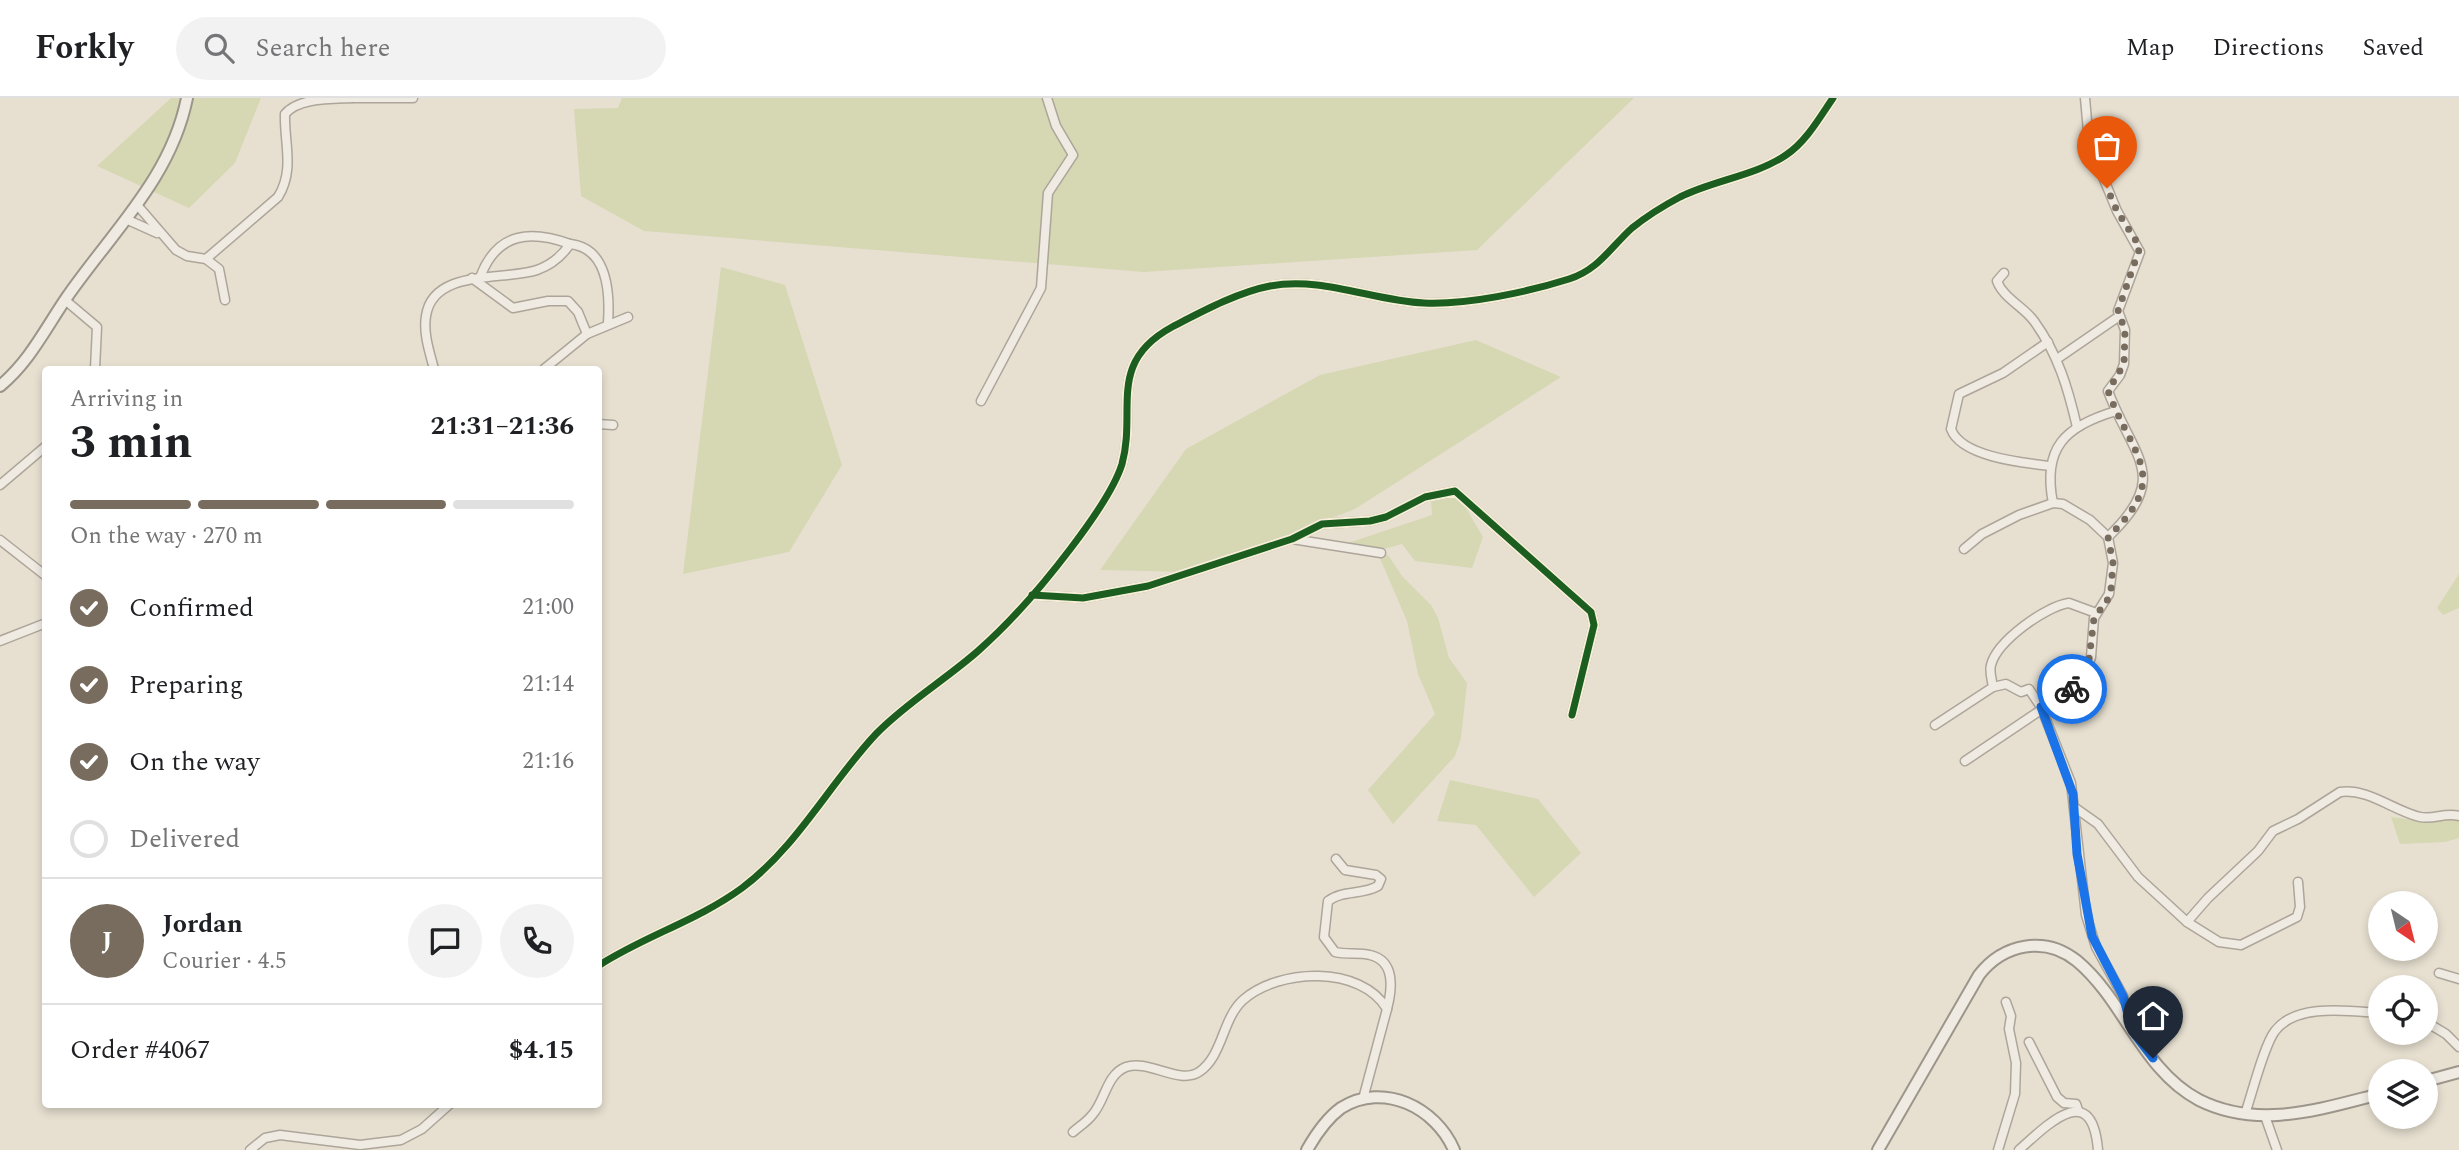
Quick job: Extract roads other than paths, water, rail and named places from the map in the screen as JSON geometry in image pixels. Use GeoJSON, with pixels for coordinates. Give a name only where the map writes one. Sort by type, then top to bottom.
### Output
{"type":"FeatureCollection","features":[{"type":"Feature","properties":{"kind":"main road"},"geometry":{"type":"LineString","coordinates":[[0,386],[19,369],[45,334],[65,299],[138,206],[161,169],[182,121],[187,98]]}},
{"type":"Feature","properties":{"kind":"main road"},"geometry":{"type":"LineString","coordinates":[[1878,1150],[1987,964],[2005,951],[2040,946],[2065,953],[2086,970],[2164,1072],[2186,1091],[2207,1103],[2245,1114],[2265,1116],[2300,1114],[2368,1097]]}},
{"type":"Feature","properties":{"kind":"main road"},"geometry":{"type":"LineString","coordinates":[[2438,1078],[2459,1072]]}},
{"type":"Feature","properties":{"kind":"main road"},"geometry":{"type":"LineString","coordinates":[[1307,1150],[1328,1119],[1342,1108],[1363,1099],[1396,1100],[1423,1109],[1444,1130],[1454,1150]]}},
{"type":"Feature","properties":{"kind":"street"},"geometry":{"type":"LineString","coordinates":[[206,259],[269,205],[285,186],[289,156],[285,114],[291,105],[307,100],[413,98]]}},
{"type":"Feature","properties":{"kind":"street"},"geometry":{"type":"LineString","coordinates":[[981,401],[1041,288],[1048,193],[1073,155],[1056,126],[1047,98]]}},
{"type":"Feature","properties":{"kind":"street"},"geometry":{"type":"LineString","coordinates":[[602,964],[621,952],[689,921],[722,902],[766,868],[881,729],[981,649],[1032,595],[1077,539],[1118,474],[1123,460],[1125,405],[1130,377],[1142,352],[1159,335],[1188,319],[1271,285],[1296,284],[1424,303],[1498,295],[1569,279],[1594,267],[1633,228],[1661,208],[1695,190],[1758,169],[1788,154],[1833,98]]}},
{"type":"Feature","properties":{"kind":"street"},"geometry":{"type":"LineString","coordinates":[[2057,359],[2118,317],[2140,247],[2117,211],[2089,143],[2085,98]]}},
{"type":"Feature","properties":{"kind":"street"},"geometry":{"type":"LineString","coordinates":[[138,206],[160,234],[187,257],[206,259],[219,269],[225,300]]}},
{"type":"Feature","properties":{"kind":"street"},"geometry":{"type":"LineString","coordinates":[[128,220],[160,234]]}},
{"type":"Feature","properties":{"kind":"street"},"geometry":{"type":"LineString","coordinates":[[476,276],[490,256],[512,240],[534,235],[585,248],[600,265],[608,289],[608,323]]}},
{"type":"Feature","properties":{"kind":"street"},"geometry":{"type":"LineString","coordinates":[[433,366],[426,328],[428,309],[437,296],[476,276],[538,270],[556,260],[570,244]]}},
{"type":"Feature","properties":{"kind":"street"},"geometry":{"type":"LineString","coordinates":[[2004,273],[1997,281],[2000,289],[2024,308],[2057,359],[2066,379],[2077,427]]}},
{"type":"Feature","properties":{"kind":"street"},"geometry":{"type":"LineString","coordinates":[[476,276],[513,308],[525,308],[548,301],[568,301],[578,312],[587,334]]}},
{"type":"Feature","properties":{"kind":"street"},"geometry":{"type":"LineString","coordinates":[[65,299],[97,327],[95,366]]}},
{"type":"Feature","properties":{"kind":"street"},"geometry":{"type":"LineString","coordinates":[[548,366],[587,334],[608,323],[628,317]]}},
{"type":"Feature","properties":{"kind":"street"},"geometry":{"type":"LineString","coordinates":[[2108,537],[2135,509],[2144,488],[2139,463],[2108,391],[2124,364],[2125,330],[2118,317]]}},
{"type":"Feature","properties":{"kind":"street"},"geometry":{"type":"LineString","coordinates":[[2048,342],[2003,373],[1959,394],[1951,424],[1955,438],[1975,450],[2050,466]]}},
{"type":"Feature","properties":{"kind":"street"},"geometry":{"type":"LineString","coordinates":[[2053,503],[2050,466],[2061,441],[2069,430],[2116,411]]}},
{"type":"Feature","properties":{"kind":"street"},"geometry":{"type":"LineString","coordinates":[[602,424],[613,425]]}},
{"type":"Feature","properties":{"kind":"street"},"geometry":{"type":"LineString","coordinates":[[0,485],[18,473],[42,450]]}},
{"type":"Feature","properties":{"kind":"street"},"geometry":{"type":"LineString","coordinates":[[1032,595],[1083,598],[1148,586],[1292,539],[1322,524],[1370,521],[1386,517],[1425,497],[1455,491],[1591,612],[1594,625],[1572,715]]}},
{"type":"Feature","properties":{"kind":"street"},"geometry":{"type":"LineString","coordinates":[[1964,550],[2000,524],[2053,503],[2074,508],[2108,537],[2113,563],[2107,601],[2096,612],[2087,676],[2078,685],[2041,707],[1965,761]]}},
{"type":"Feature","properties":{"kind":"street"},"geometry":{"type":"LineString","coordinates":[[1292,539],[1381,553]]}},
{"type":"Feature","properties":{"kind":"street"},"geometry":{"type":"LineString","coordinates":[[0,540],[42,573]]}},
{"type":"Feature","properties":{"kind":"street"},"geometry":{"type":"LineString","coordinates":[[1993,687],[1990,671],[1994,657],[2032,621],[2060,605],[2069,603],[2096,612]]}},
{"type":"Feature","properties":{"kind":"street"},"geometry":{"type":"LineString","coordinates":[[0,641],[42,625]]}},
{"type":"Feature","properties":{"kind":"street"},"geometry":{"type":"LineString","coordinates":[[1935,724],[1993,687],[2010,684],[2021,692],[2029,689],[2041,707],[2071,783],[2086,915],[2096,947],[2123,996],[2133,1032]]}},
{"type":"Feature","properties":{"kind":"street"},"geometry":{"type":"LineString","coordinates":[[2187,922],[2208,898],[2258,851],[2273,831],[2298,820],[2340,792],[2369,797],[2421,817],[2445,814],[2459,816]]}},
{"type":"Feature","properties":{"kind":"street"},"geometry":{"type":"LineString","coordinates":[[2074,807],[2098,824],[2138,877],[2187,922],[2223,944],[2250,942],[2297,918],[2300,906],[2298,882]]}},
{"type":"Feature","properties":{"kind":"street"},"geometry":{"type":"LineString","coordinates":[[1336,859],[1345,870],[1376,874],[1381,879],[1378,886],[1367,892],[1335,896],[1328,901],[1324,937],[1335,952],[1370,955],[1386,967],[1392,984],[1363,1099]]}},
{"type":"Feature","properties":{"kind":"street"},"geometry":{"type":"LineString","coordinates":[[2439,974],[2459,979]]}},
{"type":"Feature","properties":{"kind":"street"},"geometry":{"type":"LineString","coordinates":[[1073,1132],[1094,1114],[1109,1084],[1122,1069],[1136,1066],[1186,1075],[1198,1073],[1216,1048],[1233,1011],[1256,991],[1274,984],[1315,976],[1354,982],[1375,992],[1387,1009]]}},
{"type":"Feature","properties":{"kind":"street"},"geometry":{"type":"LineString","coordinates":[[1998,1150],[2015,1094],[2016,1063],[2009,1029],[2011,1016],[2006,1002]]}},
{"type":"Feature","properties":{"kind":"street"},"geometry":{"type":"LineString","coordinates":[[2245,1114],[2271,1037],[2280,1025],[2291,1017],[2311,1013],[2368,1013]]}},
{"type":"Feature","properties":{"kind":"street"},"geometry":{"type":"LineString","coordinates":[[2438,1029],[2459,1047]]}},
{"type":"Feature","properties":{"kind":"street"},"geometry":{"type":"LineString","coordinates":[[2029,1042],[2057,1097],[2064,1103],[2076,1104],[2078,1110]]}},
{"type":"Feature","properties":{"kind":"street"},"geometry":{"type":"LineString","coordinates":[[250,1150],[265,1138],[280,1135],[360,1145],[401,1140],[422,1129],[446,1108]]}},
{"type":"Feature","properties":{"kind":"street"},"geometry":{"type":"LineString","coordinates":[[2019,1150],[2067,1113],[2078,1110],[2093,1121],[2098,1150]]}},
{"type":"Feature","properties":{"kind":"street"},"geometry":{"type":"LineString","coordinates":[[2265,1116],[2277,1150]]}}]}
